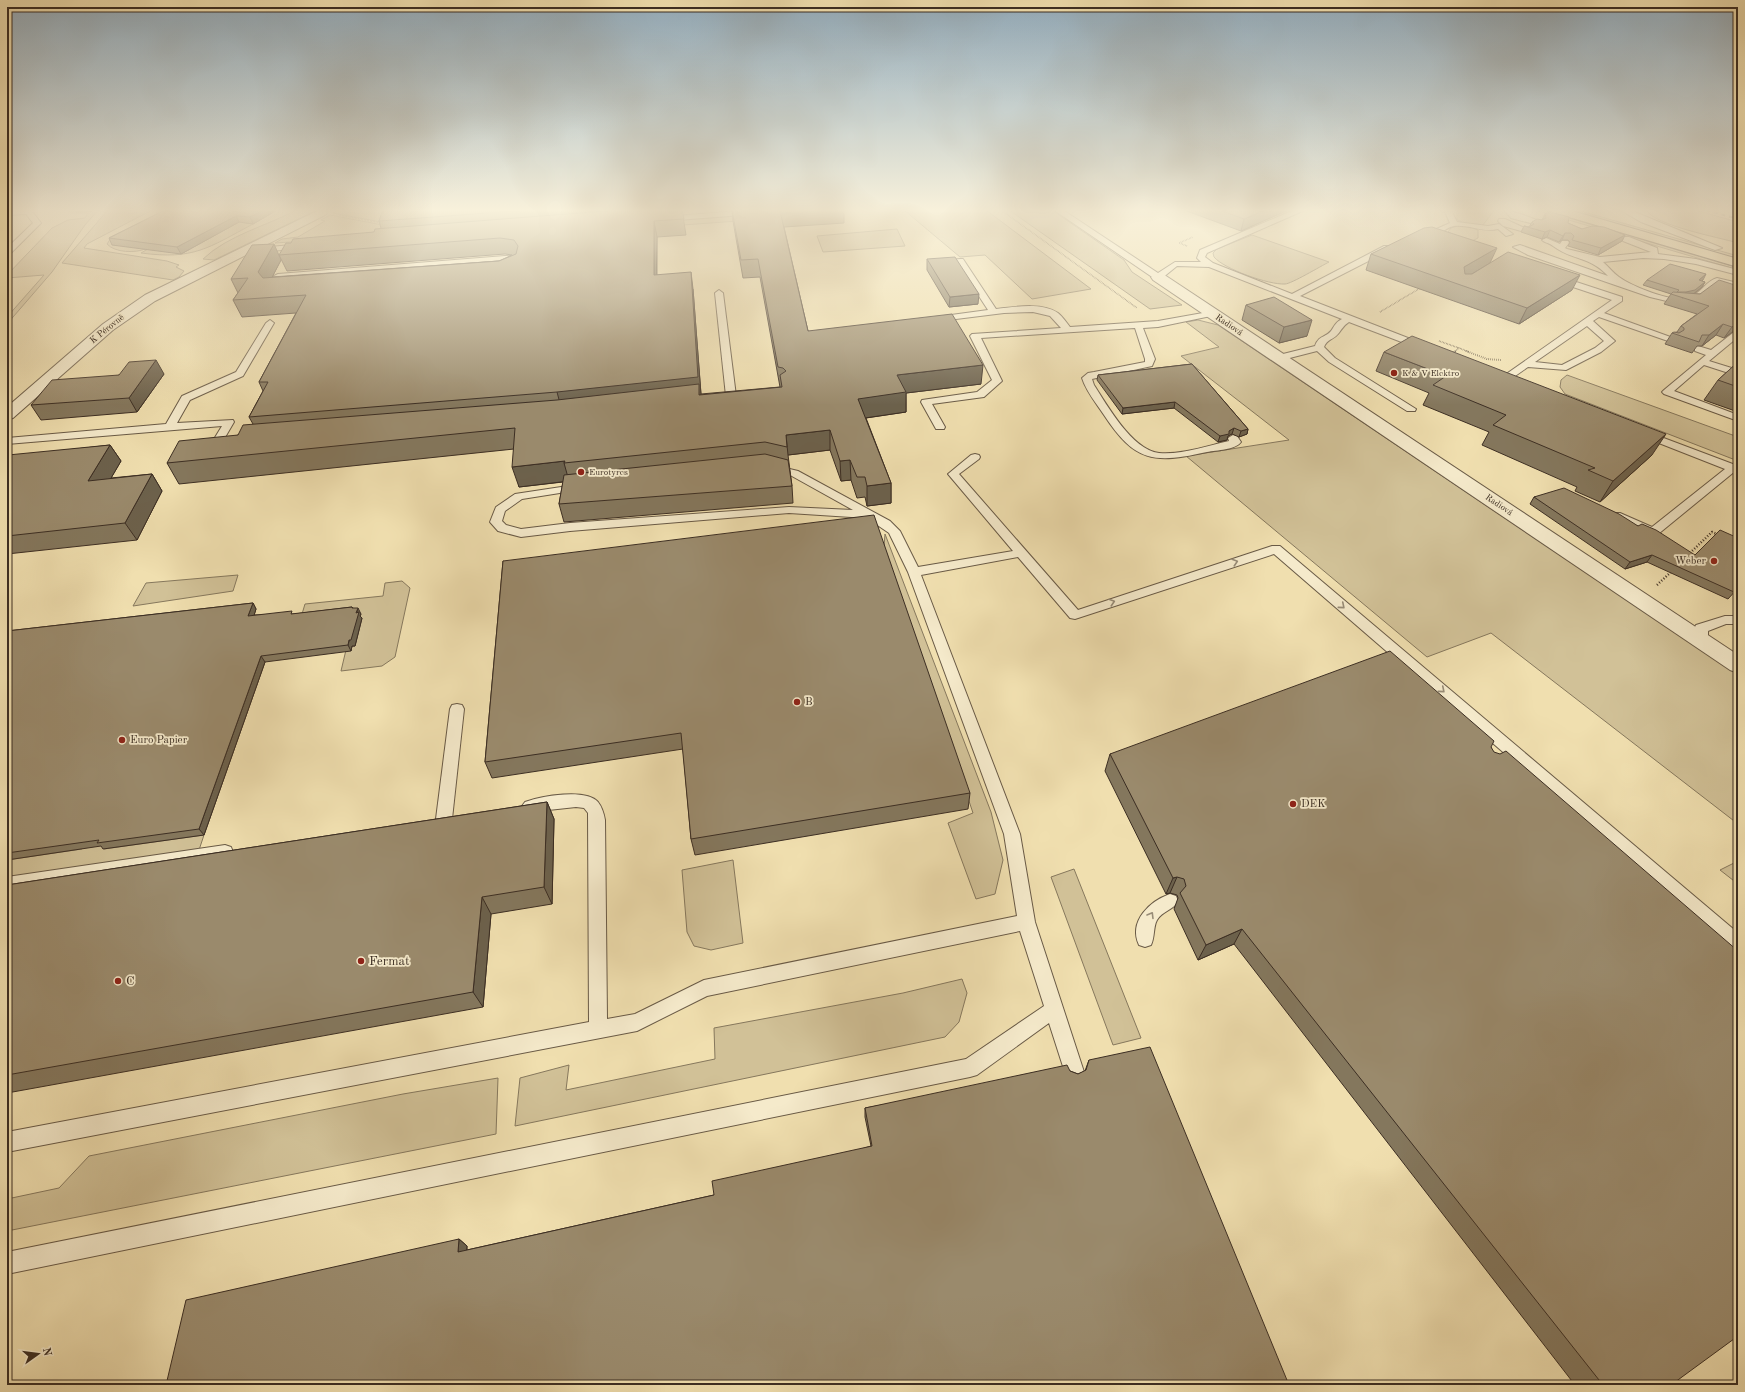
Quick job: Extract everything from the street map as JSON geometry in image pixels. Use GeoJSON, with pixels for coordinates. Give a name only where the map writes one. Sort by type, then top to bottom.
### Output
{"type":"FeatureCollection","features":[{"type":"Feature","properties":{"kind":"street","name":"K Pérovně"},"geometry":{"type":"LineString","coordinates":[[7,415],[108,327],[127,313],[150,298],[197,275]]}},
{"type":"Feature","properties":{"kind":"street","name":"Radiová"},"geometry":{"type":"LineString","coordinates":[[1158,277],[1738,666]]}},
{"type":"Feature","properties":{"kind":"lane"},"geometry":{"type":"LineString","coordinates":[[291,275],[278,276],[271,290],[274,292],[492,275]]}},
{"type":"Feature","properties":{"kind":"lane"},"geometry":{"type":"LineString","coordinates":[[969,275],[994,313]]}},
{"type":"Feature","properties":{"kind":"lane"},"geometry":{"type":"LineString","coordinates":[[1155,275],[1158,277],[1161,275]]}},
{"type":"Feature","properties":{"kind":"lane"},"geometry":{"type":"LineString","coordinates":[[1237,275],[1448,356]]}},
{"type":"Feature","properties":{"kind":"lane"},"geometry":{"type":"LineString","coordinates":[[1294,296],[1334,275]]}},
{"type":"Feature","properties":{"kind":"lane"},"geometry":{"type":"LineString","coordinates":[[1597,275],[1685,302],[1691,301],[1719,281],[1727,282]]}},
{"type":"Feature","properties":{"kind":"lane"},"geometry":{"type":"LineString","coordinates":[[1611,275],[1613,278],[1627,285]]}},
{"type":"Feature","properties":{"kind":"lane"},"geometry":{"type":"LineString","coordinates":[[1613,275],[1621,280],[1677,297],[1685,296],[1698,287],[1713,284]]}},
{"type":"Feature","properties":{"kind":"lane"},"geometry":{"type":"LineString","coordinates":[[1714,275],[1738,286]]}},
{"type":"Feature","properties":{"kind":"lane"},"geometry":{"type":"LineString","coordinates":[[1519,384],[1501,377],[1526,364],[1619,299],[1552,278]]}},
{"type":"Feature","properties":{"kind":"lane"},"geometry":{"type":"LineString","coordinates":[[718,293],[731,396]]}},
{"type":"Feature","properties":{"kind":"lane"},"geometry":{"type":"LineString","coordinates":[[952,318],[1003,311],[1042,310],[1052,314],[1068,330]]}},
{"type":"Feature","properties":{"kind":"lane"},"geometry":{"type":"LineString","coordinates":[[940,427],[926,402],[980,395],[997,381],[975,336],[1158,324],[1211,313]]}},
{"type":"Feature","properties":{"kind":"lane"},"geometry":{"type":"LineString","coordinates":[[1597,314],[1671,339]]}},
{"type":"Feature","properties":{"kind":"lane"},"geometry":{"type":"LineString","coordinates":[[1319,348],[1322,340],[1334,333],[1338,325],[1349,318]]}},
{"type":"Feature","properties":{"kind":"lane"},"geometry":{"type":"LineString","coordinates":[[1526,364],[1563,368],[1598,350],[1610,341],[1587,322]]}},
{"type":"Feature","properties":{"kind":"lane"},"geometry":{"type":"LineString","coordinates":[[170,426],[186,398],[240,374],[270,324]]}},
{"type":"Feature","properties":{"kind":"lane"},"geometry":{"type":"LineString","coordinates":[[1138,325],[1150,359],[1148,364],[1132,370],[1094,374],[1087,378],[1089,385],[1131,443],[1143,452],[1158,456],[1232,444],[1236,442],[1233,438]]}},
{"type":"Feature","properties":{"kind":"lane"},"geometry":{"type":"LineString","coordinates":[[1738,332],[1667,392],[1738,418]]}},
{"type":"Feature","properties":{"kind":"lane"},"geometry":{"type":"LineString","coordinates":[[1278,358],[1319,348]]}},
{"type":"Feature","properties":{"kind":"lane"},"geometry":{"type":"LineString","coordinates":[[1319,348],[1332,360],[1411,409]]}},
{"type":"Feature","properties":{"kind":"lane"},"geometry":{"type":"LineString","coordinates":[[1698,349],[1713,354]]}},
{"type":"Feature","properties":{"kind":"lane"},"geometry":{"type":"LineString","coordinates":[[1704,362],[1738,373]]}},
{"type":"Feature","properties":{"kind":"lane"},"geometry":{"type":"LineString","coordinates":[[7,441],[229,422],[216,444],[232,443]]}},
{"type":"Feature","properties":{"kind":"lane"},"geometry":{"type":"LineString","coordinates":[[1637,431],[1736,469]]}},
{"type":"Feature","properties":{"kind":"lane"},"geometry":{"type":"LineString","coordinates":[[975,457],[953,474],[1020,553],[1075,614],[1276,549],[1507,754],[1738,944]]}},
{"type":"Feature","properties":{"kind":"lane"},"geometry":{"type":"LineString","coordinates":[[760,468],[779,468],[794,473],[870,515],[894,531],[914,572],[1012,834],[1026,922],[1074,1072]]}},
{"type":"Feature","properties":{"kind":"lane"},"geometry":{"type":"LineString","coordinates":[[1606,510],[1653,532],[1736,469]]}},
{"type":"Feature","properties":{"kind":"lane"},"geometry":{"type":"LineString","coordinates":[[590,486],[519,496],[500,509],[496,522],[502,528],[521,533],[570,527],[789,510],[870,515]]}},
{"type":"Feature","properties":{"kind":"lane"},"geometry":{"type":"LineString","coordinates":[[914,572],[1020,553]]}},
{"type":"Feature","properties":{"kind":"lane"},"geometry":{"type":"LineString","coordinates":[[1701,640],[1701,628],[1725,620],[1738,620]]}},
{"type":"Feature","properties":{"kind":"lane"},"geometry":{"type":"LineString","coordinates":[[444,819],[457,709]]}},
{"type":"Feature","properties":{"kind":"lane"},"geometry":{"type":"LineString","coordinates":[[516,809],[574,801],[590,804],[595,810],[597,820],[598,1029]]}},
{"type":"Feature","properties":{"kind":"lane"},"geometry":{"type":"LineString","coordinates":[[7,884],[241,849]]}},
{"type":"Feature","properties":{"kind":"lane"},"geometry":{"type":"LineString","coordinates":[[1145,938],[1146,925],[1150,914],[1158,906],[1170,901]]}},
{"type":"Feature","properties":{"kind":"lane"},"geometry":{"type":"LineString","coordinates":[[7,1142],[637,1022],[704,988],[932,940],[1026,922]]}},
{"type":"Feature","properties":{"kind":"lane"},"geometry":{"type":"LineString","coordinates":[[7,1263],[970,1068],[1053,1010]]}},
{"type":"Feature","properties":{"kind":"path"},"geometry":{"type":"LineString","coordinates":[[1090,275],[1158,324]]}},
{"type":"Feature","properties":{"kind":"path"},"geometry":{"type":"LineString","coordinates":[[1376,314],[1425,286]]}},
{"type":"Feature","properties":{"kind":"path"},"geometry":{"type":"LineString","coordinates":[[1448,356],[1459,348],[1487,359],[1503,361]]}},
{"type":"Feature","properties":{"kind":"path"},"geometry":{"type":"LineString","coordinates":[[1689,554],[1712,532],[1725,538]]}},
{"type":"Feature","properties":{"kind":"path"},"geometry":{"type":"LineString","coordinates":[[1655,588],[1678,566]]}},
{"type":"Feature","properties":{"kind":"shaded area"},"geometry":{"type":"Polygon","coordinates":[[[7,275],[49,275],[7,324],[7,317],[44,275],[7,278],[7,275]]]}},
{"type":"Feature","properties":{"kind":"shaded area"},"geometry":{"type":"Polygon","coordinates":[[[140,275],[181,275],[173,280],[140,275]]]}},
{"type":"Feature","properties":{"kind":"shaded area"},"geometry":{"type":"Polygon","coordinates":[[[1006,275],[1072,275],[1091,289],[1032,299],[1006,275]]]}},
{"type":"Feature","properties":{"kind":"shaded area"},"geometry":{"type":"Polygon","coordinates":[[[1102,275],[1136,275],[1182,305],[1150,309],[1102,275]]]}},
{"type":"Feature","properties":{"kind":"shaded area"},"geometry":{"type":"Polygon","coordinates":[[[1247,275],[1305,275],[1285,284],[1269,282],[1247,275]]]}},
{"type":"Feature","properties":{"kind":"shaded area"},"geometry":{"type":"Polygon","coordinates":[[[1198,320],[1218,325],[1738,675],[1738,824],[1491,633],[1427,657],[1186,456],[1289,440],[1181,356],[1219,347],[1186,322],[1198,320]]]}},
{"type":"Feature","properties":{"kind":"shaded area"},"geometry":{"type":"Polygon","coordinates":[[[1567,375],[1738,437],[1738,461],[1565,394],[1560,387],[1561,380],[1567,375]]]}},
{"type":"Feature","properties":{"kind":"shaded area"},"geometry":{"type":"Polygon","coordinates":[[[885,534],[991,812],[1003,860],[995,894],[976,899],[948,823],[973,813],[884,547],[885,534]]]}},
{"type":"Feature","properties":{"kind":"shaded area"},"geometry":{"type":"Polygon","coordinates":[[[238,575],[233,591],[133,606],[146,583],[238,575]]]}},
{"type":"Feature","properties":{"kind":"shaded area"},"geometry":{"type":"Polygon","coordinates":[[[402,581],[410,588],[395,657],[382,666],[341,671],[354,616],[299,624],[305,604],[383,596],[385,583],[402,581]]]}},
{"type":"Feature","properties":{"kind":"shaded area"},"geometry":{"type":"Polygon","coordinates":[[[204,835],[199,850],[7,877],[7,860],[82,849],[84,844],[107,841],[104,849],[204,835]]]}},
{"type":"Feature","properties":{"kind":"shaded area"},"geometry":{"type":"Polygon","coordinates":[[[733,860],[743,943],[711,950],[694,946],[687,932],[682,870],[733,860]]]}},
{"type":"Feature","properties":{"kind":"shaded area"},"geometry":{"type":"Polygon","coordinates":[[[1738,861],[1738,884],[1720,870],[1738,861]]]}},
{"type":"Feature","properties":{"kind":"shaded area"},"geometry":{"type":"Polygon","coordinates":[[[1074,869],[1141,1038],[1113,1045],[1051,877],[1074,869]]]}},
{"type":"Feature","properties":{"kind":"shaded area"},"geometry":{"type":"Polygon","coordinates":[[[962,979],[967,993],[959,1022],[945,1037],[515,1126],[520,1078],[569,1065],[566,1090],[715,1059],[714,1028],[903,993],[962,979]]]}},
{"type":"Feature","properties":{"kind":"shaded area"},"geometry":{"type":"Polygon","coordinates":[[[498,1078],[496,1134],[7,1231],[7,1199],[59,1188],[89,1156],[403,1094],[498,1078]]]}},
{"type":"Feature","properties":{"kind":"building"},"geometry":{"type":"Polygon","coordinates":[[[233,275],[260,275],[263,278],[305,275],[691,275],[698,377],[557,392],[249,417],[268,382],[259,382],[306,295],[233,300],[248,278],[231,279],[233,275]]]}},
{"type":"Feature","properties":{"kind":"building"},"geometry":{"type":"Polygon","coordinates":[[[761,275],[795,275],[808,331],[952,314],[983,365],[897,375],[906,392],[858,399],[891,483],[867,486],[865,477],[857,477],[850,460],[840,461],[830,430],[786,435],[787,447],[765,442],[512,467],[515,428],[167,463],[179,441],[238,435],[243,425],[557,400],[699,384],[699,395],[782,387],[780,375],[786,371],[783,368],[778,367],[761,275]]]}},
{"type":"Feature","properties":{"kind":"building"},"geometry":{"type":"Polygon","coordinates":[[[937,275],[967,275],[979,294],[950,297],[937,275]]]}},
{"type":"Feature","properties":{"kind":"building"},"geometry":{"type":"Polygon","coordinates":[[[1432,275],[1580,275],[1527,308],[1432,275]]]}},
{"type":"Feature","properties":{"kind":"building"},"geometry":{"type":"Polygon","coordinates":[[[1654,275],[1705,275],[1699,280],[1705,282],[1695,290],[1686,292],[1677,292],[1679,290],[1647,280],[1654,275]]]}},
{"type":"Feature","properties":{"kind":"building"},"geometry":{"type":"Polygon","coordinates":[[[1719,280],[1738,286],[1738,322],[1732,327],[1723,324],[1709,335],[1702,335],[1699,342],[1672,333],[1679,333],[1684,330],[1681,326],[1709,306],[1671,294],[1673,292],[1700,294],[1719,280]]]}},
{"type":"Feature","properties":{"kind":"building"},"geometry":{"type":"Polygon","coordinates":[[[1274,297],[1312,320],[1284,327],[1246,305],[1274,297]]]}},
{"type":"Feature","properties":{"kind":"building"},"geometry":{"type":"Polygon","coordinates":[[[1412,336],[1666,434],[1613,481],[1588,470],[1595,468],[1493,425],[1506,415],[1433,385],[1446,376],[1384,352],[1412,336]]]}},
{"type":"Feature","properties":{"kind":"building"},"geometry":{"type":"Polygon","coordinates":[[[156,360],[129,398],[31,405],[52,380],[119,375],[129,362],[156,360]]]}},
{"type":"Feature","properties":{"kind":"building"},"geometry":{"type":"Polygon","coordinates":[[[1738,362],[1738,387],[1718,380],[1738,362]]]}},
{"type":"Feature","properties":{"kind":"building"},"geometry":{"type":"Polygon","coordinates":[[[1192,364],[1248,429],[1241,431],[1234,428],[1229,431],[1229,434],[1220,436],[1175,402],[1123,408],[1098,375],[1192,364]]]}},
{"type":"Feature","properties":{"kind":"building"},"geometry":{"type":"Polygon","coordinates":[[[110,445],[88,481],[152,474],[125,523],[7,536],[8,455],[110,445]]]}},
{"type":"Feature","properties":{"kind":"building"},"geometry":{"type":"Polygon","coordinates":[[[765,454],[788,460],[792,486],[559,504],[564,475],[765,454]]]}},
{"type":"Feature","properties":{"kind":"building"},"geometry":{"type":"Polygon","coordinates":[[[1564,488],[1619,514],[1638,526],[1642,524],[1656,530],[1695,555],[1720,530],[1738,538],[1738,588],[1734,592],[1652,555],[1630,562],[1534,497],[1564,488]]]}},
{"type":"Feature","properties":{"kind":"building","name":"B"},"geometry":{"type":"Polygon","coordinates":[[[874,515],[970,793],[691,839],[681,733],[485,762],[503,561],[874,515]]]}},
{"type":"Feature","properties":{"kind":"building","name":"Euro Papier"},"geometry":{"type":"Polygon","coordinates":[[[253,603],[248,616],[292,611],[291,614],[352,607],[358,608],[356,613],[359,612],[351,640],[349,640],[348,645],[261,656],[199,829],[97,843],[99,840],[7,853],[7,631],[253,603]]]}},
{"type":"Feature","properties":{"kind":"building"},"geometry":{"type":"Polygon","coordinates":[[[1390,651],[1494,741],[1491,747],[1494,752],[1500,754],[1506,751],[1738,951],[1738,1336],[1671,1385],[1603,1385],[1242,929],[1206,945],[1180,893],[1186,886],[1184,879],[1177,877],[1173,878],[1110,754],[1390,651]]]}},
{"type":"Feature","properties":{"kind":"building"},"geometry":{"type":"Polygon","coordinates":[[[547,802],[544,887],[482,897],[473,992],[7,1075],[7,885],[547,802]]]}},
{"type":"Feature","properties":{"kind":"building"},"geometry":{"type":"Polygon","coordinates":[[[1150,1047],[1289,1385],[166,1385],[186,1300],[459,1239],[458,1252],[714,1195],[712,1181],[872,1146],[865,1108],[1067,1065],[1070,1071],[1078,1074],[1086,1070],[1089,1060],[1150,1047]]]}},
{"type":"Feature","properties":{"kind":"place","name":"K & V Elektro"},"geometry":{"type":"Point","coordinates":[1394,373]}},
{"type":"Feature","properties":{"kind":"place","name":"Eurotyres"},"geometry":{"type":"Point","coordinates":[581,472]}},
{"type":"Feature","properties":{"kind":"place","name":"Weber"},"geometry":{"type":"Point","coordinates":[1714,561]}},
{"type":"Feature","properties":{"kind":"place","name":"B"},"geometry":{"type":"Point","coordinates":[797,702]}},
{"type":"Feature","properties":{"kind":"place","name":"Euro Papier"},"geometry":{"type":"Point","coordinates":[122,740]}},
{"type":"Feature","properties":{"kind":"place","name":"DEK"},"geometry":{"type":"Point","coordinates":[1293,804]}},
{"type":"Feature","properties":{"kind":"place","name":"Fermat"},"geometry":{"type":"Point","coordinates":[361,961]}},
{"type":"Feature","properties":{"kind":"place","name":"C"},"geometry":{"type":"Point","coordinates":[118,981]}}]}
